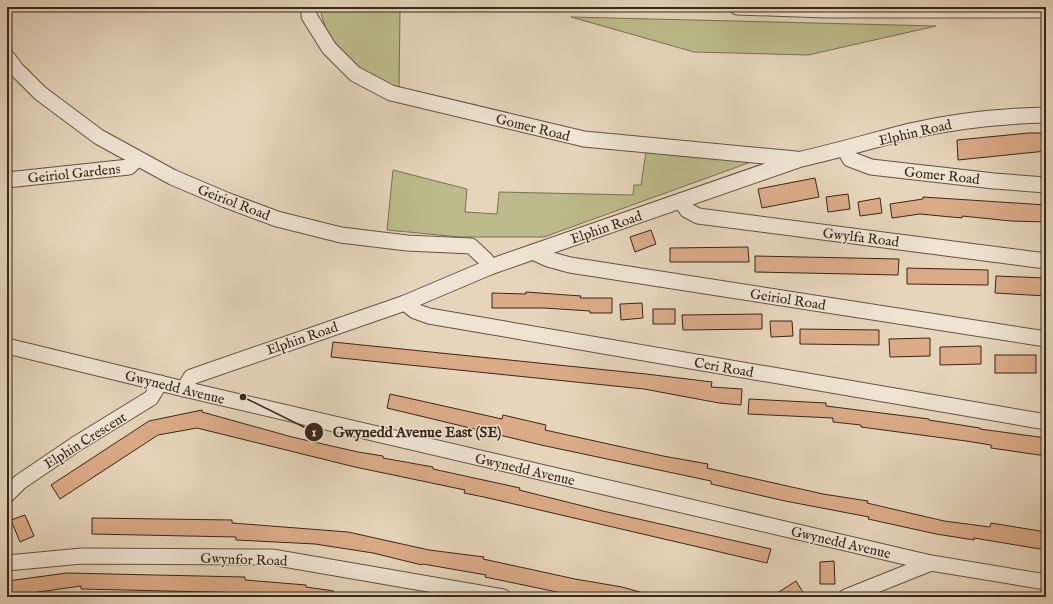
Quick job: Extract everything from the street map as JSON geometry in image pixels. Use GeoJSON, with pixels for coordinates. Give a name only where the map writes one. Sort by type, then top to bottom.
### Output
{"type":"FeatureCollection","features":[{"type":"Feature","properties":{"kind":"street","name":"Gomer Road"},"geometry":{"type":"LineString","coordinates":[[309,7],[309,16],[329,48],[355,74],[391,93],[584,139],[801,159]]}},
{"type":"Feature","properties":{"kind":"street"},"geometry":{"type":"LineString","coordinates":[[737,7],[825,10],[1046,10]]}},
{"type":"Feature","properties":{"kind":"street","name":"Geiriol Road"},"geometry":{"type":"LineString","coordinates":[[7,57],[16,69],[40,93],[100,137],[137,159],[172,177],[226,200],[277,219],[341,234],[408,243],[471,246],[486,260],[490,267]]}},
{"type":"Feature","properties":{"kind":"street","name":"Elphin Road"},"geometry":{"type":"LineString","coordinates":[[184,390],[191,377],[406,303],[490,267],[681,202],[801,159],[845,150],[910,132],[973,120],[1046,115]]}},
{"type":"Feature","properties":{"kind":"street","name":"Gomer Road"},"geometry":{"type":"LineString","coordinates":[[845,150],[850,159],[871,167],[994,181],[1046,184]]}},
{"type":"Feature","properties":{"kind":"street","name":"Geiriol Gardens"},"geometry":{"type":"LineString","coordinates":[[7,180],[129,167],[137,159]]}},
{"type":"Feature","properties":{"kind":"street","name":"Gwylfa Road"},"geometry":{"type":"LineString","coordinates":[[681,202],[687,210],[698,216],[1046,261]]}},
{"type":"Feature","properties":{"kind":"street","name":"Geiriol Road"},"geometry":{"type":"LineString","coordinates":[[533,252],[548,259],[570,265],[1046,339]]}},
{"type":"Feature","properties":{"kind":"street","name":"Ceri Road"},"geometry":{"type":"LineString","coordinates":[[406,303],[414,311],[429,316],[1046,422]]}},
{"type":"Feature","properties":{"kind":"street","name":"Gwynedd Avenue"},"geometry":{"type":"LineString","coordinates":[[7,346],[184,390],[931,563],[1046,582]]}},
{"type":"Feature","properties":{"kind":"street","name":"Elphin Crescent"},"geometry":{"type":"LineString","coordinates":[[7,495],[20,482],[76,444],[151,398],[160,383]]}},
{"type":"Feature","properties":{"kind":"street","name":"Gwynfor Road"},"geometry":{"type":"LineString","coordinates":[[7,563],[82,556],[272,557],[503,597]]}},
{"type":"Feature","properties":{"kind":"street"},"geometry":{"type":"LineString","coordinates":[[846,597],[931,563]]}},
{"type":"Feature","properties":{"kind":"shaded area"},"geometry":{"type":"Polygon","coordinates":[[[319,7],[400,9],[399,90],[359,67],[342,52],[328,33],[319,7]]]}},
{"type":"Feature","properties":{"kind":"shaded area"},"geometry":{"type":"Polygon","coordinates":[[[571,17],[936,26],[808,55],[694,52],[571,17]]]}},
{"type":"Feature","properties":{"kind":"shaded area"},"geometry":{"type":"Polygon","coordinates":[[[646,152],[751,162],[544,237],[460,237],[387,230],[393,170],[467,189],[465,212],[497,214],[499,192],[633,195],[634,185],[641,185],[646,152]]]}},
{"type":"Feature","properties":{"kind":"building"},"geometry":{"type":"Polygon","coordinates":[[[1029,133],[1046,133],[1046,151],[958,160],[957,140],[1029,133]]]}},
{"type":"Feature","properties":{"kind":"building"},"geometry":{"type":"Polygon","coordinates":[[[815,178],[819,197],[762,208],[758,189],[815,178]]]}},
{"type":"Feature","properties":{"kind":"building"},"geometry":{"type":"Polygon","coordinates":[[[848,194],[850,209],[828,212],[826,197],[848,194]]]}},
{"type":"Feature","properties":{"kind":"building"},"geometry":{"type":"Polygon","coordinates":[[[923,197],[1046,205],[1046,222],[1011,221],[962,216],[962,218],[920,214],[892,218],[890,204],[923,199],[923,197]]]}},
{"type":"Feature","properties":{"kind":"building"},"geometry":{"type":"Polygon","coordinates":[[[880,198],[882,213],[860,216],[858,202],[880,198]]]}},
{"type":"Feature","properties":{"kind":"building"},"geometry":{"type":"Polygon","coordinates":[[[651,230],[656,244],[635,252],[630,237],[651,230]]]}},
{"type":"Feature","properties":{"kind":"building"},"geometry":{"type":"Polygon","coordinates":[[[748,247],[749,262],[670,262],[670,248],[748,247]]]}},
{"type":"Feature","properties":{"kind":"building"},"geometry":{"type":"Polygon","coordinates":[[[755,256],[899,259],[898,275],[755,272],[755,256]]]}},
{"type":"Feature","properties":{"kind":"building"},"geometry":{"type":"Polygon","coordinates":[[[907,268],[988,270],[988,285],[907,284],[907,268]]]}},
{"type":"Feature","properties":{"kind":"building"},"geometry":{"type":"Polygon","coordinates":[[[996,276],[1046,278],[1046,296],[995,293],[996,276]]]}},
{"type":"Feature","properties":{"kind":"building"},"geometry":{"type":"Polygon","coordinates":[[[526,292],[581,296],[580,298],[612,298],[612,313],[590,313],[590,311],[544,308],[492,308],[492,293],[526,294],[526,292]]]}},
{"type":"Feature","properties":{"kind":"building"},"geometry":{"type":"Polygon","coordinates":[[[642,303],[643,318],[621,320],[620,304],[642,303]]]}},
{"type":"Feature","properties":{"kind":"building"},"geometry":{"type":"Polygon","coordinates":[[[653,309],[675,309],[675,324],[653,324],[653,309]]]}},
{"type":"Feature","properties":{"kind":"building"},"geometry":{"type":"Polygon","coordinates":[[[762,314],[762,329],[683,330],[682,315],[762,314]]]}},
{"type":"Feature","properties":{"kind":"building"},"geometry":{"type":"Polygon","coordinates":[[[770,321],[792,321],[793,336],[771,337],[770,321]]]}},
{"type":"Feature","properties":{"kind":"building"},"geometry":{"type":"Polygon","coordinates":[[[800,329],[879,330],[879,345],[800,344],[800,329]]]}},
{"type":"Feature","properties":{"kind":"building"},"geometry":{"type":"Polygon","coordinates":[[[930,338],[930,356],[890,357],[889,339],[930,338]]]}},
{"type":"Feature","properties":{"kind":"building"},"geometry":{"type":"Polygon","coordinates":[[[333,342],[712,382],[711,387],[742,389],[741,405],[719,403],[644,389],[331,357],[333,342]]]}},
{"type":"Feature","properties":{"kind":"building"},"geometry":{"type":"Polygon","coordinates":[[[981,346],[981,364],[940,365],[940,347],[981,346]]]}},
{"type":"Feature","properties":{"kind":"building"},"geometry":{"type":"Polygon","coordinates":[[[995,355],[1036,355],[1036,373],[995,373],[995,355]]]}},
{"type":"Feature","properties":{"kind":"building"},"geometry":{"type":"Polygon","coordinates":[[[390,394],[502,419],[503,415],[546,425],[545,430],[663,456],[708,464],[707,468],[823,494],[868,501],[867,503],[944,521],[990,527],[991,523],[1046,532],[1046,550],[974,538],[974,540],[936,534],[868,519],[869,517],[785,501],[711,484],[711,481],[541,445],[387,408],[390,394]]]}},
{"type":"Feature","properties":{"kind":"building"},"geometry":{"type":"Polygon","coordinates":[[[749,399],[826,403],[826,406],[929,419],[980,429],[1046,438],[1046,456],[991,448],[991,445],[966,441],[861,427],[861,425],[833,422],[833,418],[748,414],[749,399]]]}},
{"type":"Feature","properties":{"kind":"building"},"geometry":{"type":"Polygon","coordinates":[[[202,410],[202,412],[292,437],[383,456],[383,458],[433,467],[433,469],[520,488],[519,490],[603,511],[771,549],[767,563],[464,493],[465,490],[355,467],[197,428],[158,435],[60,499],[51,485],[149,421],[202,410]]]}},
{"type":"Feature","properties":{"kind":"building"},"geometry":{"type":"Polygon","coordinates":[[[25,515],[34,536],[20,542],[11,520],[25,515]]]}},
{"type":"Feature","properties":{"kind":"building"},"geometry":{"type":"Polygon","coordinates":[[[92,518],[232,520],[232,523],[348,532],[429,550],[484,557],[483,559],[575,579],[622,587],[647,594],[646,597],[581,597],[485,577],[486,575],[422,565],[373,553],[315,544],[236,540],[236,537],[92,534],[92,518]]]}},
{"type":"Feature","properties":{"kind":"building"},"geometry":{"type":"Polygon","coordinates":[[[834,561],[835,584],[820,584],[820,562],[834,561]]]}},
{"type":"Feature","properties":{"kind":"building"},"geometry":{"type":"Polygon","coordinates":[[[67,573],[245,577],[245,580],[306,585],[306,587],[334,591],[333,597],[257,597],[251,596],[251,593],[81,589],[81,586],[10,596],[8,581],[67,573]]]}},
{"type":"Feature","properties":{"kind":"building"},"geometry":{"type":"Polygon","coordinates":[[[796,581],[806,597],[771,597],[796,581]]]}},
{"type":"Feature","properties":{"kind":"place","name":"Gwynedd Avenue East (SE)"},"geometry":{"type":"Point","coordinates":[243,397]}}]}
